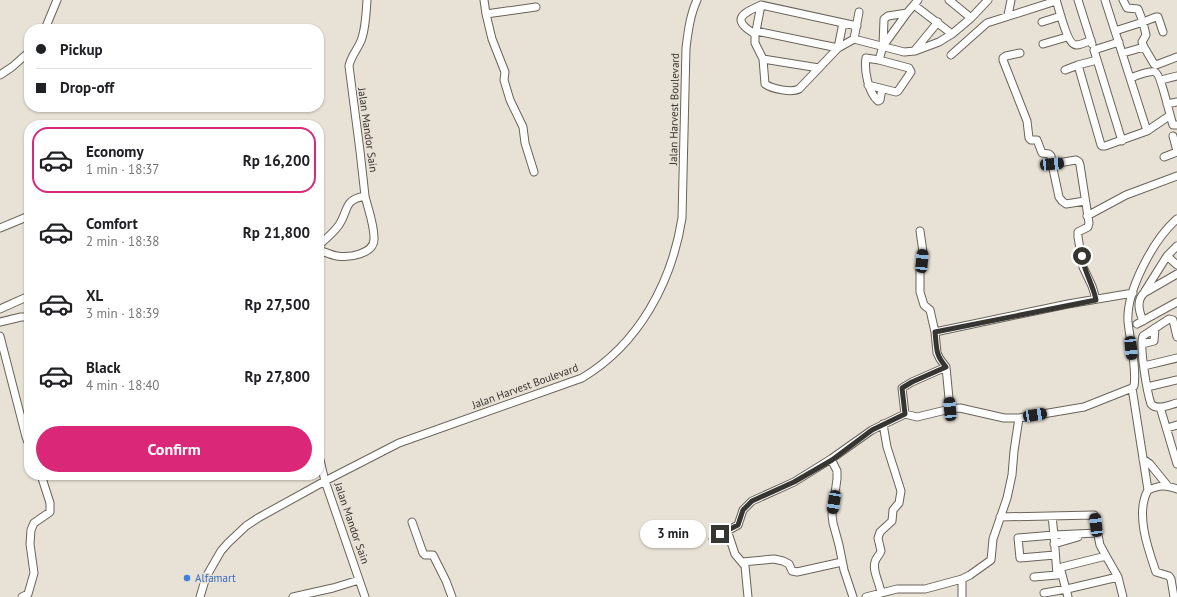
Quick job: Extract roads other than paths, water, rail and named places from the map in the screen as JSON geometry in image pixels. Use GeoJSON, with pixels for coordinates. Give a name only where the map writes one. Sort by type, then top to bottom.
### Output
{"type":"FeatureCollection","features":[{"type":"Feature","properties":{"kind":"street"},"geometry":{"type":"LineString","coordinates":[[47,24],[57,0]]}},
{"type":"Feature","properties":{"kind":"street","name":"Jalan Mandor Sain"},"geometry":{"type":"LineString","coordinates":[[324,252],[337,256],[366,252],[372,248],[374,239],[365,196],[349,66],[350,60],[362,39],[367,0]]}},
{"type":"Feature","properties":{"kind":"street"},"geometry":{"type":"LineString","coordinates":[[484,0],[492,39],[505,72],[504,80],[510,100],[523,127],[525,143],[534,172]]}},
{"type":"Feature","properties":{"kind":"street","name":"Jalan Harvest Boulevard"},"geometry":{"type":"LineString","coordinates":[[200,597],[206,577],[221,551],[246,526],[258,518],[325,481],[399,443],[582,378],[594,371],[616,352],[639,325],[659,292],[674,257],[679,239],[682,218],[686,48],[688,27],[693,8],[697,0]]}},
{"type":"Feature","properties":{"kind":"street"},"geometry":{"type":"LineString","coordinates":[[949,0],[970,18]]}},
{"type":"Feature","properties":{"kind":"street"},"geometry":{"type":"LineString","coordinates":[[882,89],[880,100],[878,101],[874,97],[868,85],[867,58],[881,53],[915,51],[939,42],[952,34],[988,0]]}},
{"type":"Feature","properties":{"kind":"street"},"geometry":{"type":"LineString","coordinates":[[1008,15],[1012,0]]}},
{"type":"Feature","properties":{"kind":"street"},"geometry":{"type":"LineString","coordinates":[[951,55],[983,26],[1008,15],[1056,0],[1067,37],[1072,44],[1076,45],[1091,40]]}},
{"type":"Feature","properties":{"kind":"street"},"geometry":{"type":"LineString","coordinates":[[1078,0],[1122,141]]}},
{"type":"Feature","properties":{"kind":"street"},"geometry":{"type":"LineString","coordinates":[[1105,0],[1147,131]]}},
{"type":"Feature","properties":{"kind":"street"},"geometry":{"type":"LineString","coordinates":[[1123,0],[1127,8],[1138,9],[1146,35],[1142,42],[1155,65],[1177,57]]}},
{"type":"Feature","properties":{"kind":"street"},"geometry":{"type":"LineString","coordinates":[[881,53],[907,12],[916,3],[952,34]]}},
{"type":"Feature","properties":{"kind":"street"},"geometry":{"type":"LineString","coordinates":[[761,5],[755,43],[764,59],[764,82],[767,86],[794,91],[800,89],[838,48],[854,39],[859,12]]}},
{"type":"Feature","properties":{"kind":"street"},"geometry":{"type":"LineString","coordinates":[[838,48],[756,33],[748,30],[741,22],[741,18],[743,15],[761,5],[857,26]]}},
{"type":"Feature","properties":{"kind":"street"},"geometry":{"type":"LineString","coordinates":[[486,14],[536,7]]}},
{"type":"Feature","properties":{"kind":"street"},"geometry":{"type":"LineString","coordinates":[[881,53],[884,19],[907,12]]}},
{"type":"Feature","properties":{"kind":"street"},"geometry":{"type":"LineString","coordinates":[[1042,22],[1061,16]]}},
{"type":"Feature","properties":{"kind":"street"},"geometry":{"type":"LineString","coordinates":[[1115,31],[1158,17],[1163,32]]}},
{"type":"Feature","properties":{"kind":"street"},"geometry":{"type":"LineString","coordinates":[[838,48],[843,22]]}},
{"type":"Feature","properties":{"kind":"street"},"geometry":{"type":"LineString","coordinates":[[915,51],[938,22]]}},
{"type":"Feature","properties":{"kind":"street"},"geometry":{"type":"LineString","coordinates":[[1043,44],[1067,37]]}},
{"type":"Feature","properties":{"kind":"street"},"geometry":{"type":"LineString","coordinates":[[854,39],[908,67],[910,70],[897,91],[894,92],[868,85]]}},
{"type":"Feature","properties":{"kind":"street"},"geometry":{"type":"LineString","coordinates":[[1094,50],[1119,42]]}},
{"type":"Feature","properties":{"kind":"street"},"geometry":{"type":"LineString","coordinates":[[1122,53],[1144,47]]}},
{"type":"Feature","properties":{"kind":"street"},"geometry":{"type":"LineString","coordinates":[[1020,53],[1006,56],[1003,60],[1026,121],[1029,138],[1031,140],[1037,140],[1042,153],[1050,154],[1052,156],[1052,164],[1059,196],[1062,201],[1066,204],[1085,201]]}},
{"type":"Feature","properties":{"kind":"street"},"geometry":{"type":"LineString","coordinates":[[0,75],[12,68],[24,57]]}},
{"type":"Feature","properties":{"kind":"street"},"geometry":{"type":"LineString","coordinates":[[764,59],[819,68]]}},
{"type":"Feature","properties":{"kind":"street"},"geometry":{"type":"LineString","coordinates":[[1065,70],[1097,60]]}},
{"type":"Feature","properties":{"kind":"street"},"geometry":{"type":"LineString","coordinates":[[1078,66],[1101,145],[1103,146],[1122,141],[1147,131],[1169,116]]}},
{"type":"Feature","properties":{"kind":"street"},"geometry":{"type":"LineString","coordinates":[[1131,78],[1154,71],[1157,73],[1167,104],[1169,116],[1173,125],[1177,125]]}},
{"type":"Feature","properties":{"kind":"street"},"geometry":{"type":"LineString","coordinates":[[1160,80],[1177,76]]}},
{"type":"Feature","properties":{"kind":"street"},"geometry":{"type":"LineString","coordinates":[[1167,104],[1177,102]]}},
{"type":"Feature","properties":{"kind":"street"},"geometry":{"type":"LineString","coordinates":[[1164,158],[1177,152],[1173,136]]}},
{"type":"Feature","properties":{"kind":"street"},"geometry":{"type":"LineString","coordinates":[[1052,164],[1076,160],[1079,162],[1089,225],[1078,232],[1078,237],[1083,267],[1092,286],[1096,300]]}},
{"type":"Feature","properties":{"kind":"street"},"geometry":{"type":"LineString","coordinates":[[1087,216],[1126,195],[1177,176]]}},
{"type":"Feature","properties":{"kind":"street"},"geometry":{"type":"LineString","coordinates":[[324,241],[340,224],[348,204],[352,200],[365,196]]}},
{"type":"Feature","properties":{"kind":"street"},"geometry":{"type":"LineString","coordinates":[[0,228],[24,218]]}},
{"type":"Feature","properties":{"kind":"street"},"geometry":{"type":"LineString","coordinates":[[1174,597],[1169,576],[1156,572],[1144,528],[1143,504],[1148,490],[1132,388],[1134,382],[1128,313],[1132,293],[1140,273],[1154,246],[1177,219]]}},
{"type":"Feature","properties":{"kind":"street"},"geometry":{"type":"LineString","coordinates":[[920,231],[923,252],[920,266],[920,292],[924,305],[930,310],[935,332],[937,353],[946,367],[950,409]]}},
{"type":"Feature","properties":{"kind":"street"},"geometry":{"type":"LineString","coordinates":[[1177,246],[1167,256],[1138,301],[1140,322],[1177,302]]}},
{"type":"Feature","properties":{"kind":"street"},"geometry":{"type":"LineString","coordinates":[[1167,256],[1177,265]]}},
{"type":"Feature","properties":{"kind":"street"},"geometry":{"type":"LineString","coordinates":[[1144,293],[1177,274]]}},
{"type":"Feature","properties":{"kind":"street"},"geometry":{"type":"LineString","coordinates":[[935,332],[1132,293]]}},
{"type":"Feature","properties":{"kind":"street"},"geometry":{"type":"LineString","coordinates":[[0,309],[24,298]]}},
{"type":"Feature","properties":{"kind":"street"},"geometry":{"type":"LineString","coordinates":[[0,322],[24,317]]}},
{"type":"Feature","properties":{"kind":"street"},"geometry":{"type":"LineString","coordinates":[[1177,337],[1172,320],[1170,319],[1155,328],[1154,341],[1142,344],[1144,366],[1151,404],[1154,407],[1160,407],[1177,403]]}},
{"type":"Feature","properties":{"kind":"street"},"geometry":{"type":"LineString","coordinates":[[0,336],[24,429]]}},
{"type":"Feature","properties":{"kind":"street"},"geometry":{"type":"LineString","coordinates":[[1144,366],[1177,358]]}},
{"type":"Feature","properties":{"kind":"street"},"geometry":{"type":"LineString","coordinates":[[905,414],[902,388],[946,367]]}},
{"type":"Feature","properties":{"kind":"street"},"geometry":{"type":"LineString","coordinates":[[1148,387],[1177,380]]}},
{"type":"Feature","properties":{"kind":"street"},"geometry":{"type":"LineString","coordinates":[[713,539],[738,525],[743,510],[752,501],[794,482],[832,460],[872,430],[905,414],[917,417],[960,408],[1004,418],[1020,418],[1084,406],[1132,388]]}},
{"type":"Feature","properties":{"kind":"street"},"geometry":{"type":"LineString","coordinates":[[1160,407],[1177,464]]}},
{"type":"Feature","properties":{"kind":"street"},"geometry":{"type":"LineString","coordinates":[[866,597],[897,589],[925,589],[962,579],[991,560],[994,539],[1007,498],[1012,475],[1014,451],[1020,418]]}},
{"type":"Feature","properties":{"kind":"street"},"geometry":{"type":"LineString","coordinates":[[881,593],[880,584],[874,565],[875,559],[881,551],[878,538],[880,532],[892,521],[893,510],[899,503],[901,491],[887,447],[883,424]]}},
{"type":"Feature","properties":{"kind":"street"},"geometry":{"type":"LineString","coordinates":[[1167,428],[1177,425]]}},
{"type":"Feature","properties":{"kind":"street"},"geometry":{"type":"LineString","coordinates":[[1143,459],[1150,464],[1167,485]]}},
{"type":"Feature","properties":{"kind":"street"},"geometry":{"type":"LineString","coordinates":[[832,460],[837,471],[832,515],[842,562],[853,597]]}},
{"type":"Feature","properties":{"kind":"street","name":"Jalan Mandor Sain"},"geometry":{"type":"LineString","coordinates":[[324,477],[365,597]]}},
{"type":"Feature","properties":{"kind":"street"},"geometry":{"type":"LineString","coordinates":[[22,597],[27,596],[34,573],[30,544],[32,526],[50,512],[50,503],[43,480]]}},
{"type":"Feature","properties":{"kind":"street"},"geometry":{"type":"LineString","coordinates":[[1148,490],[1157,486],[1167,485],[1177,489]]}},
{"type":"Feature","properties":{"kind":"street"},"geometry":{"type":"LineString","coordinates":[[1000,517],[1094,515],[1100,545],[1118,577],[1123,597]]}},
{"type":"Feature","properties":{"kind":"street"},"geometry":{"type":"LineString","coordinates":[[1034,577],[1057,575],[1052,516]]}},
{"type":"Feature","properties":{"kind":"street"},"geometry":{"type":"LineString","coordinates":[[412,522],[423,553],[433,555],[452,597]]}},
{"type":"Feature","properties":{"kind":"street"},"geometry":{"type":"LineString","coordinates":[[727,530],[735,554],[745,568],[748,597]]}},
{"type":"Feature","properties":{"kind":"street"},"geometry":{"type":"LineString","coordinates":[[1054,544],[1088,533]]}},
{"type":"Feature","properties":{"kind":"street"},"geometry":{"type":"LineString","coordinates":[[1055,556],[1020,558],[1018,538],[1098,533]]}},
{"type":"Feature","properties":{"kind":"street"},"geometry":{"type":"LineString","coordinates":[[1068,593],[1061,571],[1062,567],[1106,556]]}},
{"type":"Feature","properties":{"kind":"street"},"geometry":{"type":"LineString","coordinates":[[742,562],[777,559],[789,564],[792,571],[797,572],[842,562]]}},
{"type":"Feature","properties":{"kind":"street"},"geometry":{"type":"LineString","coordinates":[[1044,593],[1068,593],[1118,577]]}},
{"type":"Feature","properties":{"kind":"street"},"geometry":{"type":"LineString","coordinates":[[962,579],[962,597]]}},
{"type":"Feature","properties":{"kind":"street"},"geometry":{"type":"LineString","coordinates":[[293,597],[333,588],[359,580]]}},
{"type":"Feature","properties":{"kind":"place","name":"Alfamart"},"geometry":{"type":"Point","coordinates":[187,578]}}]}
